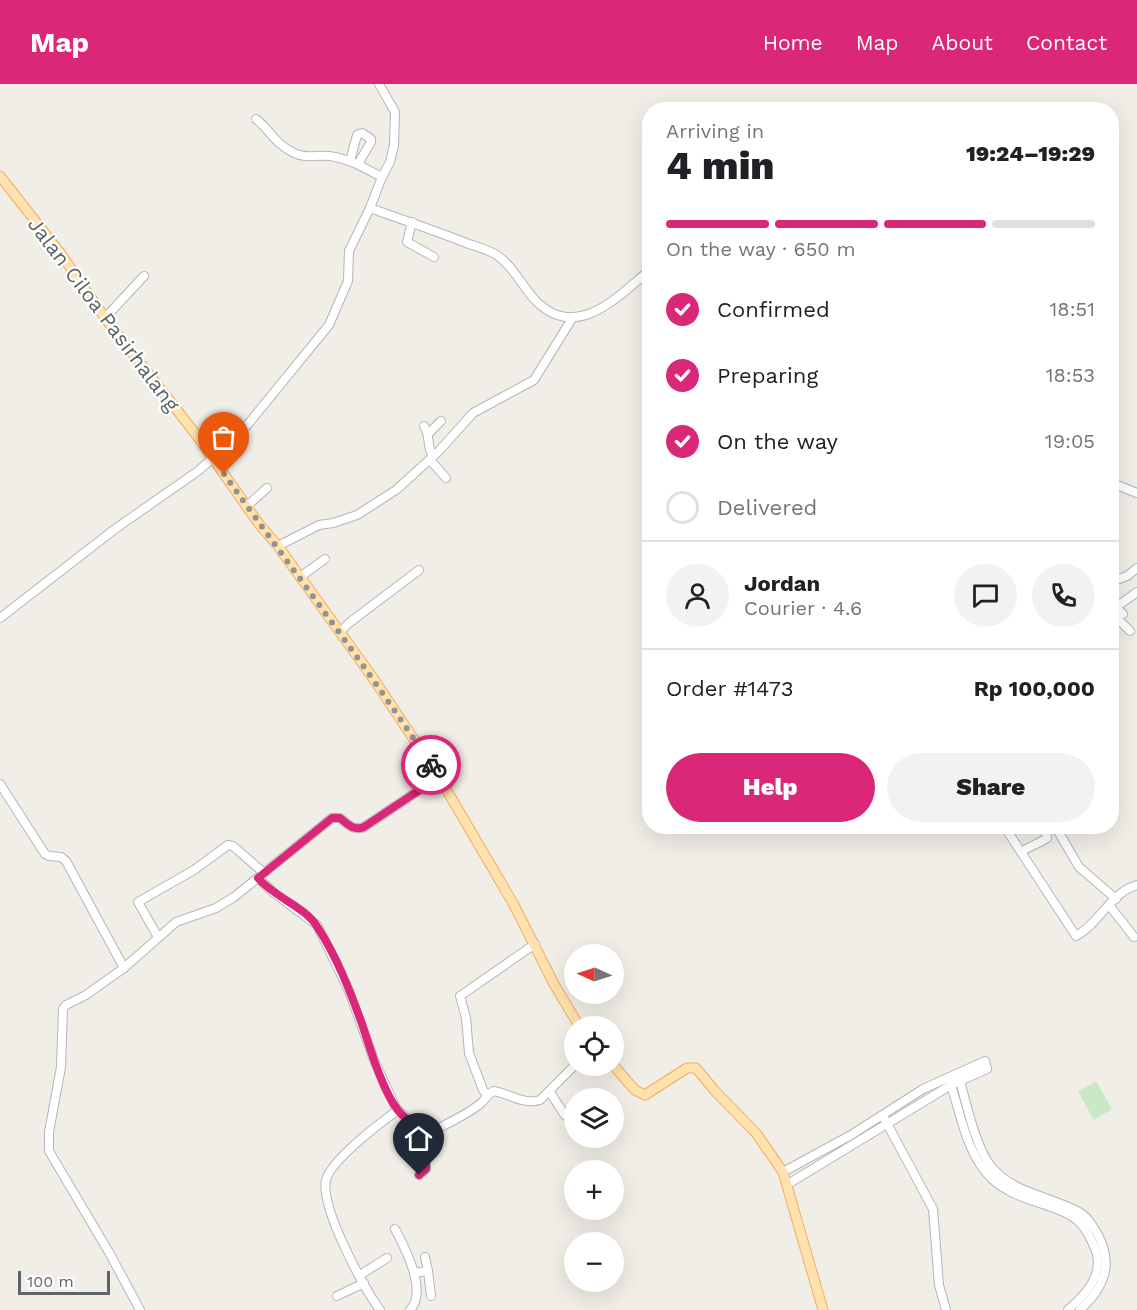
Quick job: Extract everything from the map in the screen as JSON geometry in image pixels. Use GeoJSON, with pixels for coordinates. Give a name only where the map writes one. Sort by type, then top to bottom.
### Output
{"type":"FeatureCollection","features":[{"type":"Feature","properties":{"kind":"main road","name":"Jalan Ciloa Pasirhalang"},"geometry":{"type":"LineString","coordinates":[[0,176],[62,254],[105,318],[278,546],[439,777],[514,905],[573,1016]]}},
{"type":"Feature","properties":{"kind":"main road"},"geometry":{"type":"LineString","coordinates":[[623,1076],[635,1090],[645,1095],[687,1068],[696,1068],[756,1133],[783,1172],[788,1184],[823,1310]]}},
{"type":"Feature","properties":{"kind":"street"},"geometry":{"type":"LineString","coordinates":[[0,618],[73,560],[213,458],[240,434],[329,325],[348,280],[349,251],[390,162],[396,124],[395,112],[379,84]]}},
{"type":"Feature","properties":{"kind":"street"},"geometry":{"type":"LineString","coordinates":[[256,119],[263,124],[273,138],[296,154],[309,157],[334,156],[382,177]]}},
{"type":"Feature","properties":{"kind":"street"},"geometry":{"type":"LineString","coordinates":[[370,208],[497,255],[537,302],[546,309],[565,316],[580,317],[606,306],[642,277]]}},
{"type":"Feature","properties":{"kind":"street"},"geometry":{"type":"LineString","coordinates":[[412,222],[407,242],[434,256]]}},
{"type":"Feature","properties":{"kind":"street"},"geometry":{"type":"LineString","coordinates":[[105,318],[144,276]]}},
{"type":"Feature","properties":{"kind":"street"},"geometry":{"type":"LineString","coordinates":[[278,546],[319,525],[357,516],[396,490],[431,458],[473,413],[534,380],[573,317]]}},
{"type":"Feature","properties":{"kind":"street"},"geometry":{"type":"LineString","coordinates":[[441,421],[426,430],[431,458],[446,478]]}},
{"type":"Feature","properties":{"kind":"street"},"geometry":{"type":"LineString","coordinates":[[1119,486],[1137,493]]}},
{"type":"Feature","properties":{"kind":"street"},"geometry":{"type":"LineString","coordinates":[[247,506],[267,488]]}},
{"type":"Feature","properties":{"kind":"street"},"geometry":{"type":"LineString","coordinates":[[300,577],[325,559]]}},
{"type":"Feature","properties":{"kind":"street"},"geometry":{"type":"LineString","coordinates":[[340,632],[419,570]]}},
{"type":"Feature","properties":{"kind":"street"},"geometry":{"type":"LineString","coordinates":[[1119,579],[1136,571]]}},
{"type":"Feature","properties":{"kind":"street"},"geometry":{"type":"LineString","coordinates":[[1119,607],[1133,600],[1137,592]]}},
{"type":"Feature","properties":{"kind":"street"},"geometry":{"type":"LineString","coordinates":[[1119,612],[1123,614]]}},
{"type":"Feature","properties":{"kind":"street"},"geometry":{"type":"LineString","coordinates":[[1119,617],[1130,631]]}},
{"type":"Feature","properties":{"kind":"street"},"geometry":{"type":"LineString","coordinates":[[140,1310],[110,1254],[51,1156],[48,1141],[61,1067],[63,1009],[124,968],[176,922],[216,908],[261,876],[332,818],[340,818],[349,826],[358,829],[364,827],[439,777]]}},
{"type":"Feature","properties":{"kind":"street"},"geometry":{"type":"LineString","coordinates":[[0,784],[45,854],[61,857],[66,861],[124,968]]}},
{"type":"Feature","properties":{"kind":"street"},"geometry":{"type":"LineString","coordinates":[[1009,834],[1076,936],[1090,926],[1116,899],[1137,885]]}},
{"type":"Feature","properties":{"kind":"street"},"geometry":{"type":"LineString","coordinates":[[1021,852],[1047,838],[1046,834]]}},
{"type":"Feature","properties":{"kind":"street"},"geometry":{"type":"LineString","coordinates":[[1059,834],[1079,867],[1116,899]]}},
{"type":"Feature","properties":{"kind":"street"},"geometry":{"type":"LineString","coordinates":[[158,937],[138,902],[194,870],[228,845],[233,846],[274,893],[317,925],[349,991],[374,1060],[398,1110],[421,1131],[429,1133],[447,1124],[480,1104],[488,1095],[496,1091],[525,1101],[540,1100],[565,1076]]}},
{"type":"Feature","properties":{"kind":"street"},"geometry":{"type":"LineString","coordinates":[[1109,905],[1134,937]]}},
{"type":"Feature","properties":{"kind":"street"},"geometry":{"type":"LineString","coordinates":[[488,1095],[483,1090],[469,1053],[466,1018],[460,996],[535,944]]}},
{"type":"Feature","properties":{"kind":"street"},"geometry":{"type":"LineString","coordinates":[[788,1184],[950,1082],[986,1065]]}},
{"type":"Feature","properties":{"kind":"street"},"geometry":{"type":"LineString","coordinates":[[959,1077],[989,1164],[1006,1180],[1029,1192],[1082,1213],[1101,1240],[1106,1255],[1101,1284],[1095,1296],[1080,1310]]}},
{"type":"Feature","properties":{"kind":"street"},"geometry":{"type":"LineString","coordinates":[[783,1172],[850,1135],[923,1089],[950,1082]]}},
{"type":"Feature","properties":{"kind":"street"},"geometry":{"type":"LineString","coordinates":[[950,1082],[971,1146],[981,1167],[991,1178],[1026,1199],[1058,1210],[1077,1220],[1093,1243],[1098,1257],[1094,1281],[1088,1291],[1068,1310]]}},
{"type":"Feature","properties":{"kind":"street"},"geometry":{"type":"LineString","coordinates":[[550,1092],[564,1114]]}},
{"type":"Feature","properties":{"kind":"street"},"geometry":{"type":"LineString","coordinates":[[380,1310],[362,1279],[331,1213],[326,1180],[332,1168],[345,1155],[398,1110]]}},
{"type":"Feature","properties":{"kind":"street"},"geometry":{"type":"LineString","coordinates":[[882,1114],[933,1209],[939,1286],[946,1310]]}},
{"type":"Feature","properties":{"kind":"street"},"geometry":{"type":"LineString","coordinates":[[419,1175],[426,1169],[427,1164],[419,1142],[421,1131]]}},
{"type":"Feature","properties":{"kind":"street"},"geometry":{"type":"LineString","coordinates":[[394,1229],[407,1253],[414,1274],[416,1301],[410,1310]]}},
{"type":"Feature","properties":{"kind":"street"},"geometry":{"type":"LineString","coordinates":[[424,1257],[428,1270],[430,1296]]}},
{"type":"Feature","properties":{"kind":"street"},"geometry":{"type":"LineString","coordinates":[[337,1296],[387,1258]]}},
{"type":"Feature","properties":{"kind":"street"},"geometry":{"type":"LineString","coordinates":[[414,1274],[428,1270]]}},
{"type":"Feature","properties":{"kind":"green space"},"geometry":{"type":"Polygon","coordinates":[[[1096,1081],[1112,1109],[1094,1120],[1078,1092],[1096,1081]]]}},
{"type":"Feature","properties":{"kind":"way so far"},"geometry":{"type":"LineString","coordinates":[[224,474],[370,674],[431,765]]}},
{"type":"Feature","properties":{"kind":"route"},"geometry":{"type":"LineString","coordinates":[[419,1175],[426,1169],[427,1164],[419,1142],[421,1131],[396,1108],[374,1060],[349,991],[317,925],[258,878],[332,818],[340,818],[349,826],[358,829],[364,827],[439,777],[431,765]]}}]}
